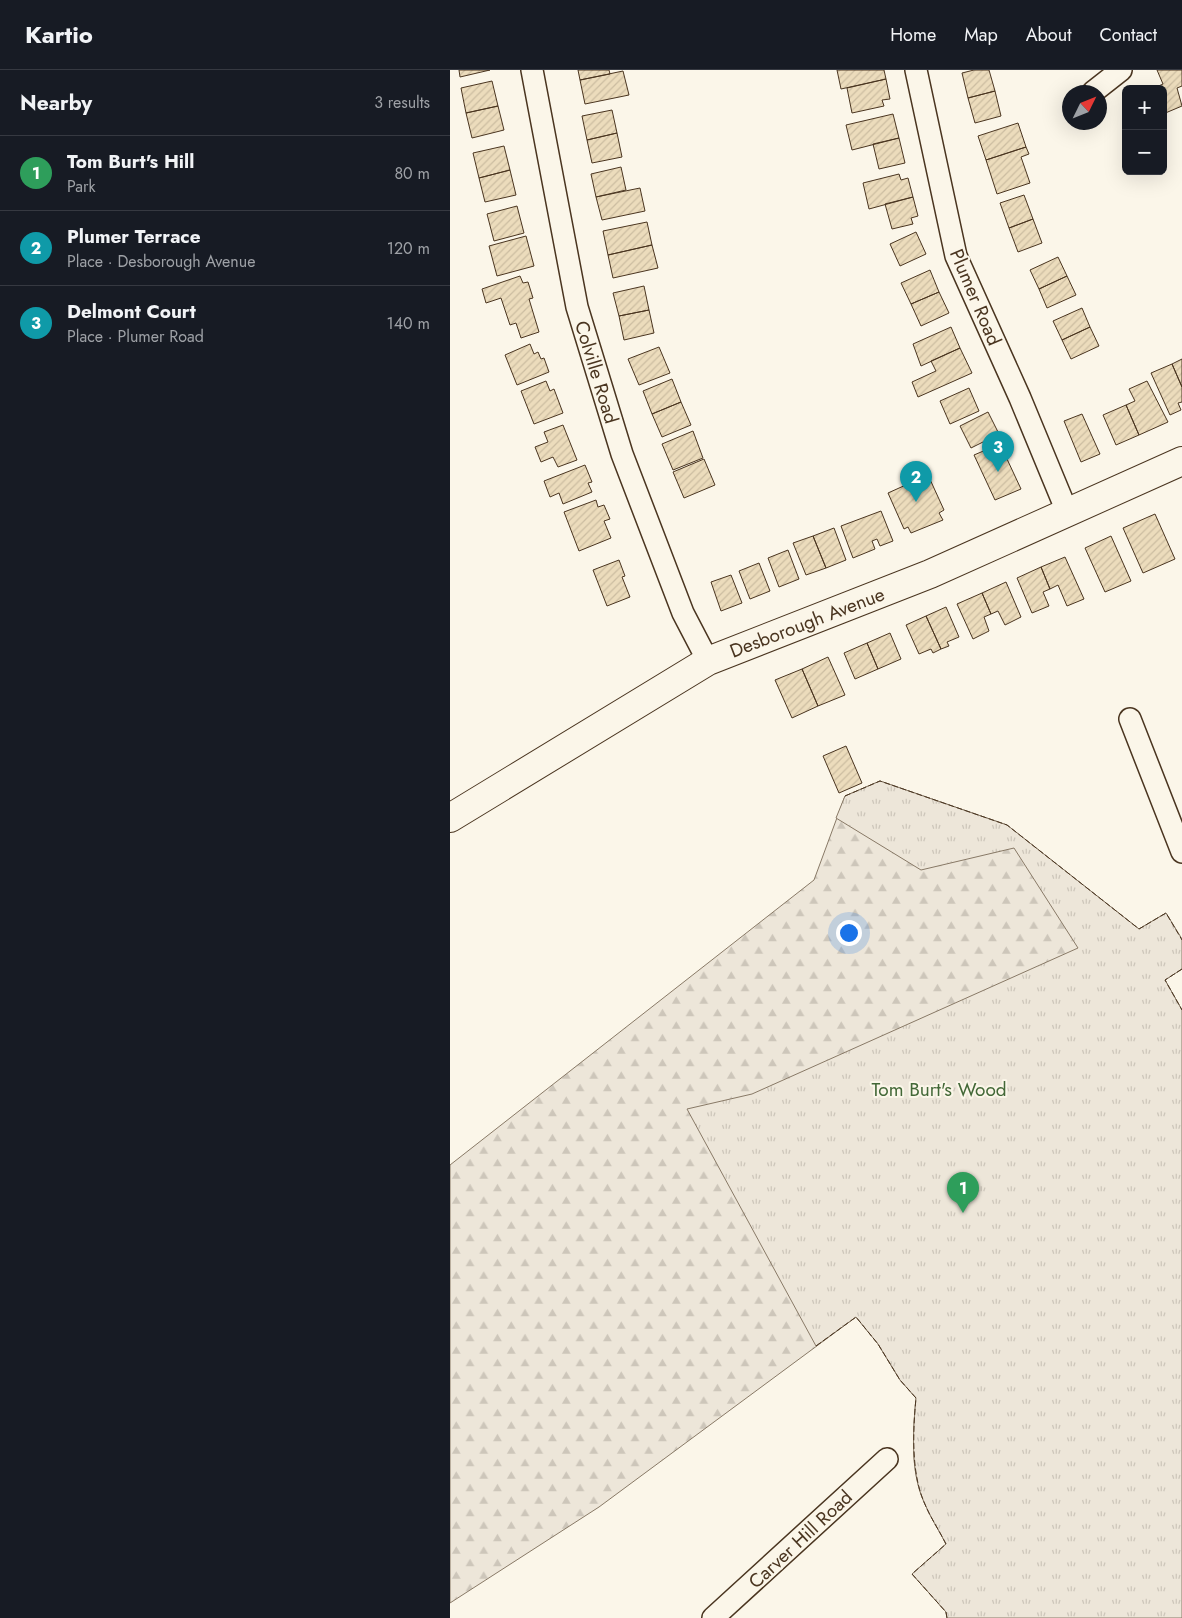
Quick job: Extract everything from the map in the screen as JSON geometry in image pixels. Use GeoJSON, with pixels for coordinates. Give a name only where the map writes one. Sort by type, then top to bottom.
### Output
{"type":"FeatureCollection","features":[{"type":"Feature","properties":{"kind":"street","name":"Colville Road"},"geometry":{"type":"LineString","coordinates":[[532,70],[580,316],[622,454],[683,613],[708,661]]}},
{"type":"Feature","properties":{"kind":"street","name":"Plumer Road"},"geometry":{"type":"LineString","coordinates":[[916,70],[956,256],[1020,398],[1068,514]]}},
{"type":"Feature","properties":{"kind":"street"},"geometry":{"type":"LineString","coordinates":[[1102,85],[1120,70]]}},
{"type":"Feature","properties":{"kind":"street","name":"Desborough Avenue"},"geometry":{"type":"LineString","coordinates":[[450,818],[708,661],[930,574],[1068,514],[1182,461]]}},
{"type":"Feature","properties":{"kind":"street"},"geometry":{"type":"LineString","coordinates":[[1130,719],[1182,852]]}},
{"type":"Feature","properties":{"kind":"street","name":"Carver Hill Road"},"geometry":{"type":"LineString","coordinates":[[723,1615],[887,1459]]}},
{"type":"Feature","properties":{"kind":"green space","name":"Tom Burt's Wood"},"geometry":{"type":"Polygon","coordinates":[[[880,781],[1007,825],[1139,929],[1166,913],[1182,940],[1182,969],[1165,980],[1182,1010],[1182,1618],[947,1618],[946,1612],[912,1574],[946,1544],[926,1508],[916,1477],[914,1437],[916,1398],[900,1380],[878,1344],[856,1317],[599,1507],[450,1603],[450,1165],[814,880],[845,796],[880,781]]]}},
{"type":"Feature","properties":{"kind":"green space"},"geometry":{"type":"Polygon","coordinates":[[[880,781],[1007,825],[1139,929],[1166,913],[1182,939],[1182,969],[1165,980],[1182,1010],[1182,1618],[947,1618],[946,1612],[912,1574],[946,1544],[926,1508],[916,1477],[914,1437],[916,1398],[900,1380],[878,1344],[856,1317],[816,1346],[687,1109],[752,1094],[1078,948],[1014,848],[921,870],[836,818],[845,796],[880,781]]]}},
{"type":"Feature","properties":{"kind":"building"},"geometry":{"type":"Polygon","coordinates":[[[459,70],[490,70],[460,77],[459,70]]]}},
{"type":"Feature","properties":{"kind":"building"},"geometry":{"type":"Polygon","coordinates":[[[578,70],[609,70],[610,74],[580,80],[578,70]]]}},
{"type":"Feature","properties":{"kind":"building"},"geometry":{"type":"Polygon","coordinates":[[[837,70],[884,70],[886,79],[841,89],[837,70]]]}},
{"type":"Feature","properties":{"kind":"building"},"geometry":{"type":"Polygon","coordinates":[[[974,70],[989,70],[995,91],[968,98],[962,73],[974,70]]]}},
{"type":"Feature","properties":{"kind":"building"},"geometry":{"type":"Polygon","coordinates":[[[1157,70],[1182,70],[1182,86],[1177,88],[1182,106],[1167,112],[1167,85],[1161,85],[1163,84],[1157,70]]]}},
{"type":"Feature","properties":{"kind":"building"},"geometry":{"type":"Polygon","coordinates":[[[623,71],[629,95],[585,104],[580,80],[623,71]]]}},
{"type":"Feature","properties":{"kind":"building"},"geometry":{"type":"Polygon","coordinates":[[[886,79],[890,99],[882,100],[884,106],[852,113],[847,88],[886,79]]]}},
{"type":"Feature","properties":{"kind":"building"},"geometry":{"type":"Polygon","coordinates":[[[492,81],[498,106],[466,113],[461,88],[492,81]]]}},
{"type":"Feature","properties":{"kind":"building"},"geometry":{"type":"Polygon","coordinates":[[[995,91],[1001,116],[975,123],[968,98],[995,91]]]}},
{"type":"Feature","properties":{"kind":"building"},"geometry":{"type":"Polygon","coordinates":[[[498,106],[504,130],[472,138],[466,113],[498,106]]]}},
{"type":"Feature","properties":{"kind":"building"},"geometry":{"type":"Polygon","coordinates":[[[612,110],[617,133],[587,140],[582,116],[612,110]]]}},
{"type":"Feature","properties":{"kind":"building"},"geometry":{"type":"Polygon","coordinates":[[[893,114],[899,138],[852,150],[846,125],[893,114]]]}},
{"type":"Feature","properties":{"kind":"building"},"geometry":{"type":"Polygon","coordinates":[[[1018,123],[1026,147],[986,160],[978,136],[1018,123]]]}},
{"type":"Feature","properties":{"kind":"building"},"geometry":{"type":"Polygon","coordinates":[[[617,133],[622,157],[592,163],[587,140],[617,133]]]}},
{"type":"Feature","properties":{"kind":"building"},"geometry":{"type":"Polygon","coordinates":[[[899,138],[905,163],[879,169],[873,144],[899,138]]]}},
{"type":"Feature","properties":{"kind":"building"},"geometry":{"type":"Polygon","coordinates":[[[504,146],[510,170],[479,178],[473,153],[504,146]]]}},
{"type":"Feature","properties":{"kind":"building"},"geometry":{"type":"Polygon","coordinates":[[[1026,147],[1029,154],[1021,157],[1030,183],[997,194],[986,160],[1026,147]]]}},
{"type":"Feature","properties":{"kind":"building"},"geometry":{"type":"Polygon","coordinates":[[[621,167],[626,190],[596,197],[591,174],[621,167]]]}},
{"type":"Feature","properties":{"kind":"building"},"geometry":{"type":"Polygon","coordinates":[[[510,170],[516,195],[485,202],[479,178],[510,170]]]}},
{"type":"Feature","properties":{"kind":"building"},"geometry":{"type":"Polygon","coordinates":[[[899,174],[901,180],[908,178],[913,197],[869,209],[863,183],[899,174]]]}},
{"type":"Feature","properties":{"kind":"building"},"geometry":{"type":"Polygon","coordinates":[[[640,188],[645,211],[602,220],[596,197],[640,188]]]}},
{"type":"Feature","properties":{"kind":"building"},"geometry":{"type":"Polygon","coordinates":[[[1024,195],[1033,219],[1009,228],[1000,203],[1024,195]]]}},
{"type":"Feature","properties":{"kind":"building"},"geometry":{"type":"Polygon","coordinates":[[[913,197],[918,216],[911,218],[913,224],[892,229],[885,204],[913,197]]]}},
{"type":"Feature","properties":{"kind":"building"},"geometry":{"type":"Polygon","coordinates":[[[517,206],[524,233],[494,241],[487,214],[517,206]]]}},
{"type":"Feature","properties":{"kind":"building"},"geometry":{"type":"Polygon","coordinates":[[[1033,219],[1042,243],[1018,252],[1009,228],[1033,219]]]}},
{"type":"Feature","properties":{"kind":"building"},"geometry":{"type":"Polygon","coordinates":[[[647,222],[652,245],[608,255],[603,231],[647,222]]]}},
{"type":"Feature","properties":{"kind":"building"},"geometry":{"type":"Polygon","coordinates":[[[916,232],[926,254],[900,266],[890,244],[916,232]]]}},
{"type":"Feature","properties":{"kind":"building"},"geometry":{"type":"Polygon","coordinates":[[[526,236],[534,266],[497,276],[489,246],[526,236]]]}},
{"type":"Feature","properties":{"kind":"building"},"geometry":{"type":"Polygon","coordinates":[[[652,245],[658,268],[613,278],[608,255],[652,245]]]}},
{"type":"Feature","properties":{"kind":"building"},"geometry":{"type":"Polygon","coordinates":[[[1058,257],[1067,276],[1039,289],[1030,270],[1058,257]]]}},
{"type":"Feature","properties":{"kind":"building"},"geometry":{"type":"Polygon","coordinates":[[[930,270],[939,292],[911,304],[901,283],[930,270]]]}},
{"type":"Feature","properties":{"kind":"building"},"geometry":{"type":"Polygon","coordinates":[[[520,276],[523,283],[528,282],[533,298],[529,299],[539,332],[521,338],[516,323],[510,325],[501,298],[486,303],[482,289],[520,276]]]}},
{"type":"Feature","properties":{"kind":"building"},"geometry":{"type":"Polygon","coordinates":[[[1067,276],[1076,295],[1047,308],[1039,289],[1067,276]]]}},
{"type":"Feature","properties":{"kind":"building"},"geometry":{"type":"Polygon","coordinates":[[[644,286],[649,310],[619,316],[613,293],[644,286]]]}},
{"type":"Feature","properties":{"kind":"building"},"geometry":{"type":"Polygon","coordinates":[[[939,292],[949,313],[921,326],[911,304],[939,292]]]}},
{"type":"Feature","properties":{"kind":"building"},"geometry":{"type":"Polygon","coordinates":[[[1082,308],[1090,327],[1062,340],[1053,321],[1082,308]]]}},
{"type":"Feature","properties":{"kind":"building"},"geometry":{"type":"Polygon","coordinates":[[[649,310],[654,333],[624,340],[619,316],[649,310]]]}},
{"type":"Feature","properties":{"kind":"building"},"geometry":{"type":"Polygon","coordinates":[[[951,327],[960,348],[921,366],[913,344],[951,327]]]}},
{"type":"Feature","properties":{"kind":"building"},"geometry":{"type":"Polygon","coordinates":[[[1090,327],[1099,346],[1071,359],[1062,340],[1090,327]]]}},
{"type":"Feature","properties":{"kind":"building"},"geometry":{"type":"Polygon","coordinates":[[[530,344],[534,354],[538,352],[541,359],[544,358],[549,372],[517,385],[505,355],[530,344]]]}},
{"type":"Feature","properties":{"kind":"building"},"geometry":{"type":"Polygon","coordinates":[[[659,347],[670,373],[639,385],[628,359],[659,347]]]}},
{"type":"Feature","properties":{"kind":"building"},"geometry":{"type":"Polygon","coordinates":[[[960,348],[972,373],[918,397],[912,382],[936,371],[931,361],[960,348]]]}},
{"type":"Feature","properties":{"kind":"building"},"geometry":{"type":"Polygon","coordinates":[[[1182,359],[1182,387],[1172,364],[1182,359]]]}},
{"type":"Feature","properties":{"kind":"building"},"geometry":{"type":"Polygon","coordinates":[[[1172,364],[1182,387],[1182,402],[1178,403],[1181,410],[1170,415],[1151,373],[1172,364]]]}},
{"type":"Feature","properties":{"kind":"building"},"geometry":{"type":"Polygon","coordinates":[[[672,379],[681,402],[652,414],[643,391],[672,379]]]}},
{"type":"Feature","properties":{"kind":"building"},"geometry":{"type":"Polygon","coordinates":[[[546,381],[550,391],[554,389],[563,413],[534,424],[521,391],[546,381]]]}},
{"type":"Feature","properties":{"kind":"building"},"geometry":{"type":"Polygon","coordinates":[[[1147,381],[1168,422],[1139,435],[1126,405],[1135,401],[1129,389],[1147,381]]]}},
{"type":"Feature","properties":{"kind":"building"},"geometry":{"type":"Polygon","coordinates":[[[969,388],[979,411],[950,424],[940,401],[969,388]]]}},
{"type":"Feature","properties":{"kind":"building"},"geometry":{"type":"Polygon","coordinates":[[[681,402],[691,425],[662,437],[652,414],[681,402]]]}},
{"type":"Feature","properties":{"kind":"building"},"geometry":{"type":"Polygon","coordinates":[[[1126,405],[1139,435],[1116,445],[1103,415],[1126,405]]]}},
{"type":"Feature","properties":{"kind":"building"},"geometry":{"type":"Polygon","coordinates":[[[988,412],[999,434],[971,448],[960,426],[988,412]]]}},
{"type":"Feature","properties":{"kind":"building"},"geometry":{"type":"Polygon","coordinates":[[[1082,414],[1100,454],[1081,462],[1064,421],[1082,414]]]}},
{"type":"Feature","properties":{"kind":"building"},"geometry":{"type":"Polygon","coordinates":[[[563,425],[577,460],[558,467],[553,457],[541,462],[535,447],[548,442],[544,432],[563,425]]]}},
{"type":"Feature","properties":{"kind":"building"},"geometry":{"type":"Polygon","coordinates":[[[693,431],[703,458],[673,470],[662,444],[693,431]]]}},
{"type":"Feature","properties":{"kind":"building"},"geometry":{"type":"Polygon","coordinates":[[[1000,444],[1021,489],[995,500],[974,455],[1000,444]]]}},
{"type":"Feature","properties":{"kind":"building"},"geometry":{"type":"Polygon","coordinates":[[[704,459],[715,485],[684,498],[673,472],[704,459]]]}},
{"type":"Feature","properties":{"kind":"building"},"geometry":{"type":"Polygon","coordinates":[[[585,465],[592,482],[588,483],[592,492],[563,504],[559,493],[550,497],[544,481],[585,465]]]}},
{"type":"Feature","properties":{"kind":"building"},"geometry":{"type":"Polygon","coordinates":[[[928,475],[944,510],[939,513],[943,520],[911,533],[908,527],[904,529],[888,493],[928,475]]]}},
{"type":"Feature","properties":{"kind":"building"},"geometry":{"type":"Polygon","coordinates":[[[596,500],[598,507],[604,505],[610,519],[604,521],[611,538],[579,551],[564,512],[596,500]]]}},
{"type":"Feature","properties":{"kind":"building"},"geometry":{"type":"Polygon","coordinates":[[[881,511],[893,541],[880,546],[877,539],[872,541],[875,549],[853,558],[841,526],[881,511]]]}},
{"type":"Feature","properties":{"kind":"building"},"geometry":{"type":"Polygon","coordinates":[[[1155,514],[1175,559],[1143,573],[1123,528],[1155,514]]]}},
{"type":"Feature","properties":{"kind":"building"},"geometry":{"type":"Polygon","coordinates":[[[834,528],[846,560],[826,568],[813,536],[834,528]]]}},
{"type":"Feature","properties":{"kind":"building"},"geometry":{"type":"Polygon","coordinates":[[[813,536],[826,568],[806,575],[793,543],[813,536]]]}},
{"type":"Feature","properties":{"kind":"building"},"geometry":{"type":"Polygon","coordinates":[[[1111,536],[1131,581],[1105,592],[1085,548],[1111,536]]]}},
{"type":"Feature","properties":{"kind":"building"},"geometry":{"type":"Polygon","coordinates":[[[788,550],[799,579],[779,587],[768,558],[788,550]]]}},
{"type":"Feature","properties":{"kind":"building"},"geometry":{"type":"Polygon","coordinates":[[[1065,557],[1084,599],[1067,606],[1058,585],[1050,589],[1041,567],[1065,557]]]}},
{"type":"Feature","properties":{"kind":"building"},"geometry":{"type":"Polygon","coordinates":[[[619,560],[625,576],[622,577],[630,597],[607,606],[593,570],[619,560]]]}},
{"type":"Feature","properties":{"kind":"building"},"geometry":{"type":"Polygon","coordinates":[[[759,563],[770,591],[750,599],[739,571],[759,563]]]}},
{"type":"Feature","properties":{"kind":"building"},"geometry":{"type":"Polygon","coordinates":[[[1041,567],[1050,589],[1043,592],[1049,606],[1032,613],[1017,578],[1041,567]]]}},
{"type":"Feature","properties":{"kind":"building"},"geometry":{"type":"Polygon","coordinates":[[[731,575],[742,603],[721,611],[711,582],[731,575]]]}},
{"type":"Feature","properties":{"kind":"building"},"geometry":{"type":"Polygon","coordinates":[[[1006,582],[1021,617],[1005,625],[998,611],[991,614],[982,593],[1006,582]]]}},
{"type":"Feature","properties":{"kind":"building"},"geometry":{"type":"Polygon","coordinates":[[[982,593],[991,614],[984,617],[989,631],[973,639],[957,604],[982,593]]]}},
{"type":"Feature","properties":{"kind":"building"},"geometry":{"type":"Polygon","coordinates":[[[946,607],[959,637],[947,642],[949,646],[941,649],[926,616],[946,607]]]}},
{"type":"Feature","properties":{"kind":"building"},"geometry":{"type":"Polygon","coordinates":[[[926,616],[941,649],[933,653],[931,649],[919,654],[906,625],[926,616]]]}},
{"type":"Feature","properties":{"kind":"building"},"geometry":{"type":"Polygon","coordinates":[[[890,633],[901,659],[878,669],[867,643],[890,633]]]}},
{"type":"Feature","properties":{"kind":"building"},"geometry":{"type":"Polygon","coordinates":[[[867,643],[878,669],[855,679],[844,653],[867,643]]]}},
{"type":"Feature","properties":{"kind":"building"},"geometry":{"type":"Polygon","coordinates":[[[828,657],[845,695],[818,706],[802,669],[828,657]]]}},
{"type":"Feature","properties":{"kind":"building"},"geometry":{"type":"Polygon","coordinates":[[[802,669],[818,706],[792,718],[775,680],[802,669]]]}},
{"type":"Feature","properties":{"kind":"building"},"geometry":{"type":"Polygon","coordinates":[[[846,746],[862,783],[839,793],[823,756],[846,746]]]}},
{"type":"Feature","properties":{"kind":"fence"},"geometry":{"type":"LineString","coordinates":[[845,796],[880,781],[1007,825],[1139,929],[1166,913],[1182,940]]}},
{"type":"Feature","properties":{"kind":"fence"},"geometry":{"type":"LineString","coordinates":[[1182,969],[1165,980],[1182,1010]]}},
{"type":"Feature","properties":{"kind":"fence"},"geometry":{"type":"LineString","coordinates":[[816,1346],[856,1317],[878,1344],[900,1380],[916,1398],[914,1451],[917,1478],[926,1508],[946,1544],[912,1574],[946,1612],[947,1618]]}},
{"type":"Feature","properties":{"kind":"place","name":"Delmont Court"},"geometry":{"type":"Point","coordinates":[998,472]}},
{"type":"Feature","properties":{"kind":"place","name":"Plumer Terrace"},"geometry":{"type":"Point","coordinates":[916,502]}},
{"type":"Feature","properties":{"kind":"place","name":"Tom Burt's Hill"},"geometry":{"type":"Point","coordinates":[963,1213]}}]}
